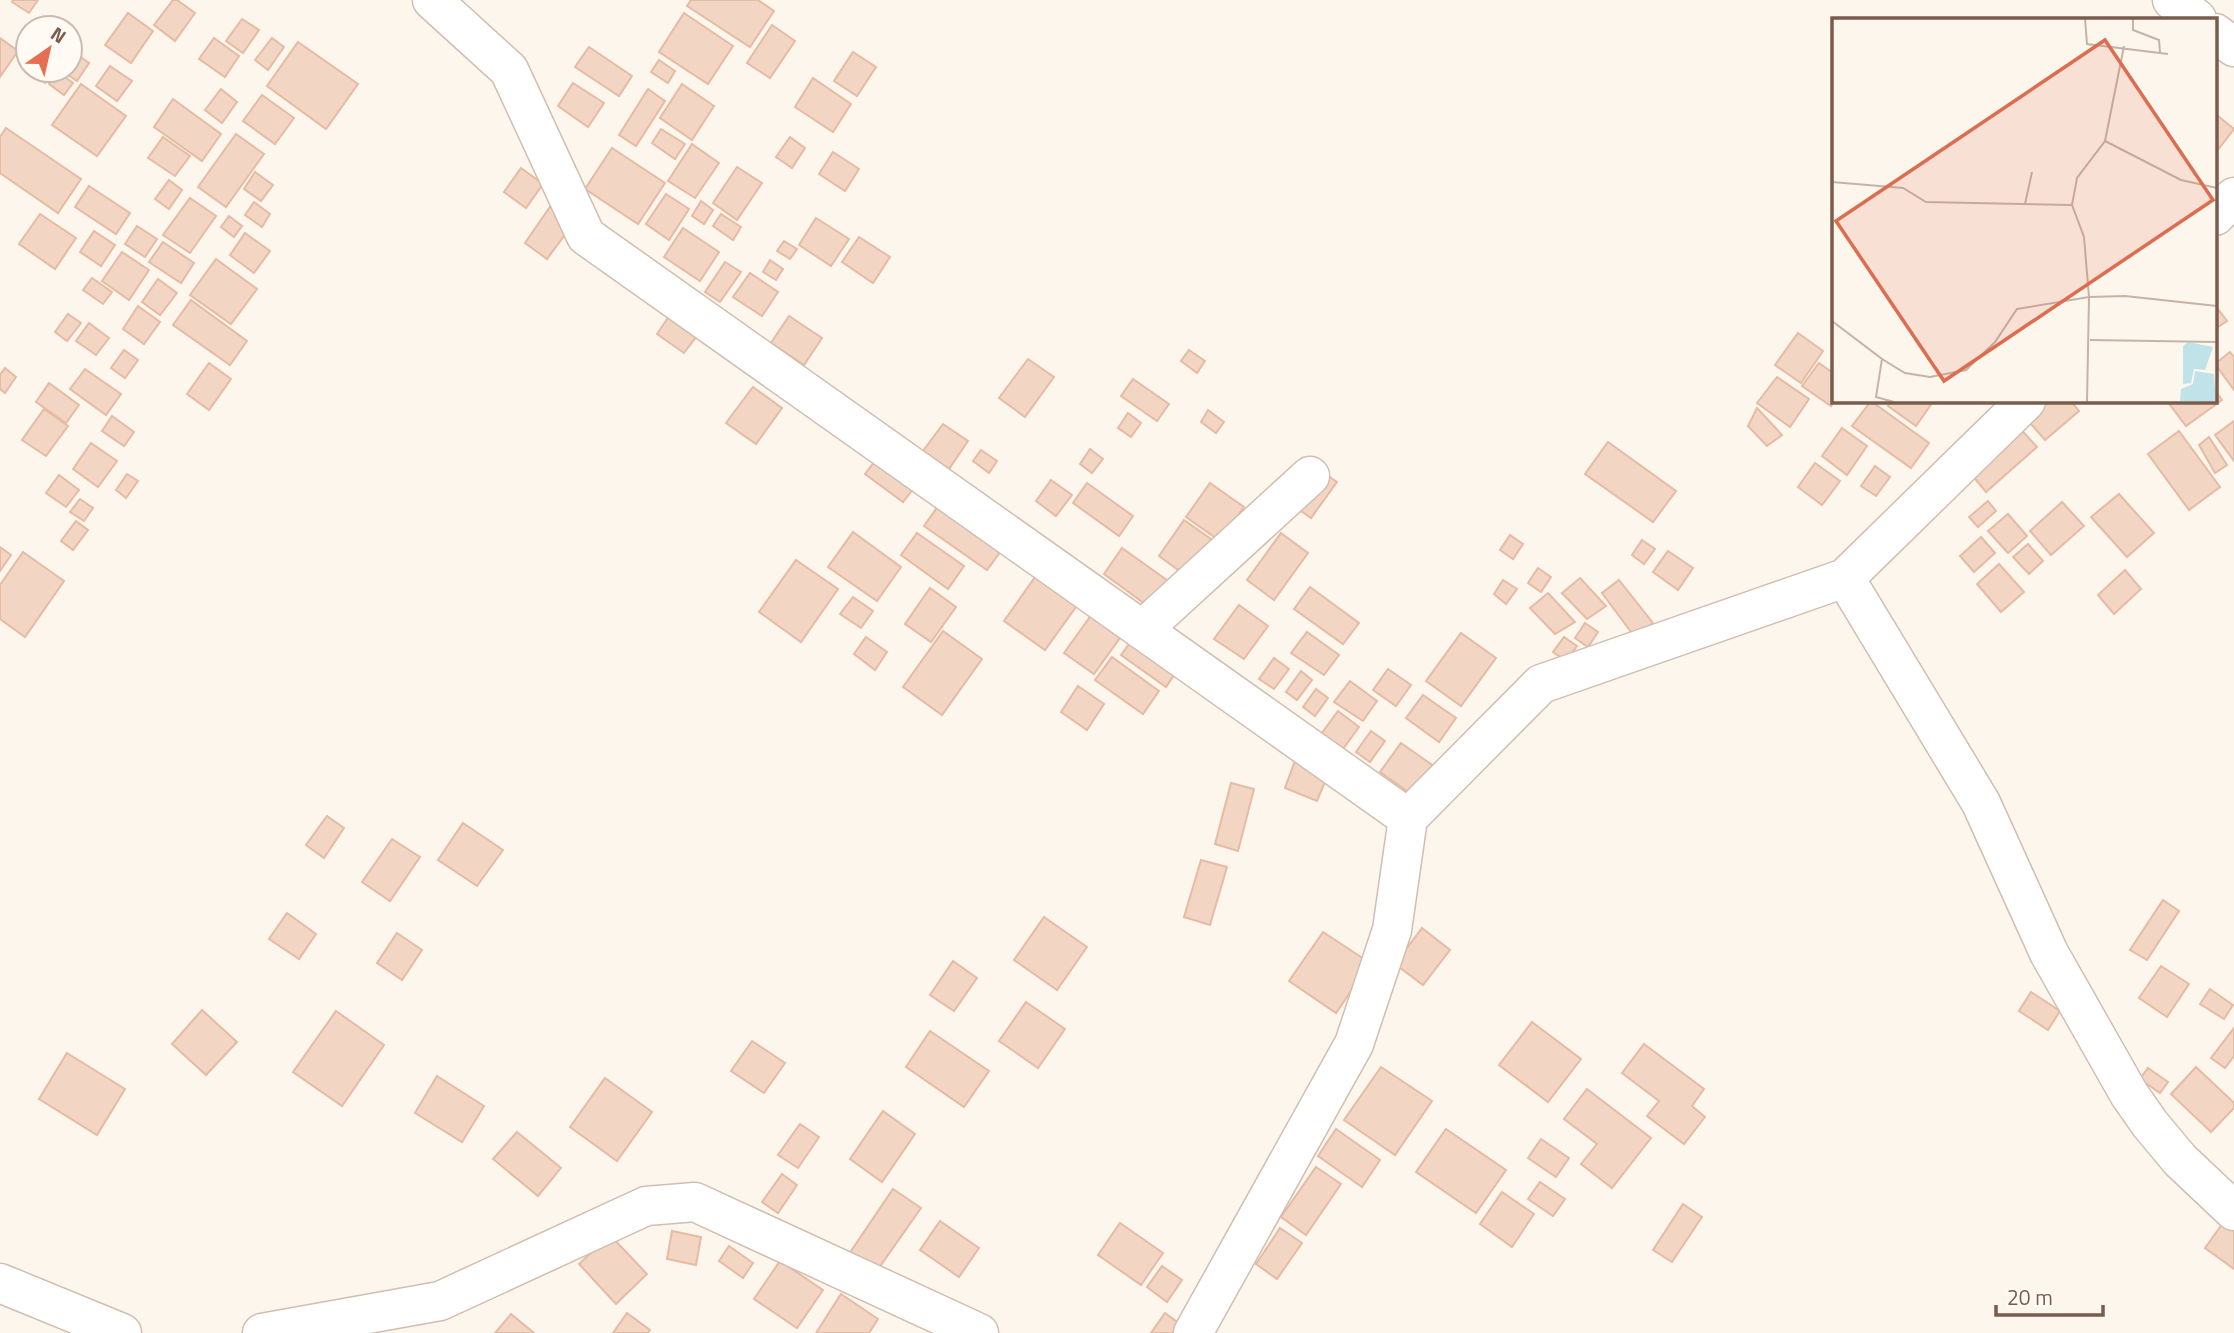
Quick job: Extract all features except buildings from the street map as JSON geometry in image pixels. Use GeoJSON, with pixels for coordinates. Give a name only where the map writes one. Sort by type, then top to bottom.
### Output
{"type":"FeatureCollection","features":[{"type":"Feature","properties":{"kind":"street"},"geometry":{"type":"LineString","coordinates":[[432,0],[509,70],[586,236],[1408,818]]}},
{"type":"Feature","properties":{"kind":"street"},"geometry":{"type":"LineString","coordinates":[[2172,0],[2196,18]]}},
{"type":"Feature","properties":{"kind":"street"},"geometry":{"type":"LineString","coordinates":[[2216,34],[2234,47]]}},
{"type":"Feature","properties":{"kind":"street"},"geometry":{"type":"LineString","coordinates":[[2216,215],[2234,197]]}},
{"type":"Feature","properties":{"kind":"street"},"geometry":{"type":"LineString","coordinates":[[1193,1333],[1354,1044],[1392,930],[1408,818],[1541,684],[1844,578],[2025,402]]}},
{"type":"Feature","properties":{"kind":"street"},"geometry":{"type":"LineString","coordinates":[[1142,630],[1310,476]]}},
{"type":"Feature","properties":{"kind":"street"},"geometry":{"type":"LineString","coordinates":[[1844,578],[1981,803],[2049,953],[2129,1094],[2180,1160],[2234,1210]]}},
{"type":"Feature","properties":{"kind":"street"},"geometry":{"type":"LineString","coordinates":[[262,1333],[440,1301],[646,1206],[695,1202],[979,1333]]}},
{"type":"Feature","properties":{"kind":"street"},"geometry":{"type":"LineString","coordinates":[[0,1283],[122,1333]]}}]}
